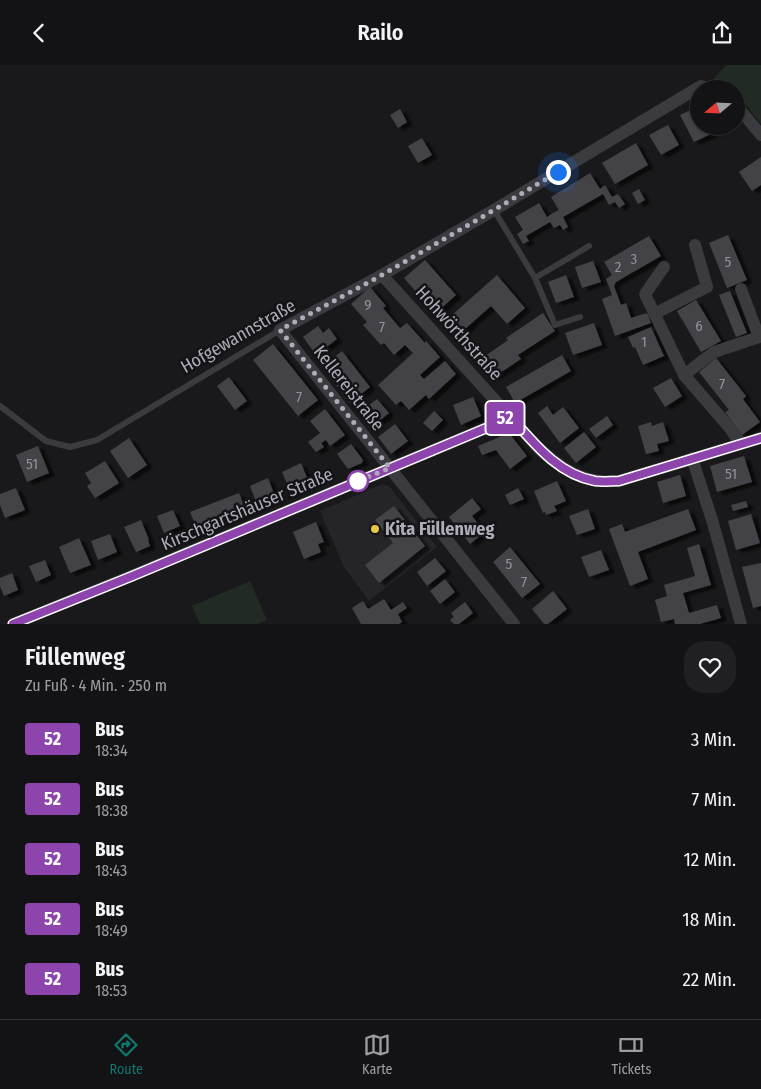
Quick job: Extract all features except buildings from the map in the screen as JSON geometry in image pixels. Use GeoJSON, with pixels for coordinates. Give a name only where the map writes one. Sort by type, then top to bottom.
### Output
{"type":"FeatureCollection","features":[{"type":"Feature","properties":{"kind":"street","name":"Hofgewannstraße"},"geometry":{"type":"LineString","coordinates":[[280,330],[382,275],[494,210],[690,92]]}},
{"type":"Feature","properties":{"kind":"street"},"geometry":{"type":"LineString","coordinates":[[745,116],[761,135]]}},
{"type":"Feature","properties":{"kind":"street"},"geometry":{"type":"LineString","coordinates":[[654,314],[707,287],[695,245]]}},
{"type":"Feature","properties":{"kind":"street"},"geometry":{"type":"LineString","coordinates":[[664,267],[645,294],[684,375],[729,427],[741,444]]}},
{"type":"Feature","properties":{"kind":"street","name":"Hohwörthstraße"},"geometry":{"type":"LineString","coordinates":[[382,275],[509,415]]}},
{"type":"Feature","properties":{"kind":"street"},"geometry":{"type":"LineString","coordinates":[[684,375],[714,352],[759,337],[741,289]]}},
{"type":"Feature","properties":{"kind":"street","name":"Kellereistraße"},"geometry":{"type":"LineString","coordinates":[[280,330],[514,624]]}},
{"type":"Feature","properties":{"kind":"street"},"geometry":{"type":"LineString","coordinates":[[509,415],[539,449],[557,464],[576,475],[596,481],[619,481],[761,438]]}},
{"type":"Feature","properties":{"kind":"street","name":"Kirschgartshäuser Straße"},"geometry":{"type":"LineString","coordinates":[[13,624],[496,424],[509,415]]}},
{"type":"Feature","properties":{"kind":"street"},"geometry":{"type":"LineString","coordinates":[[692,458],[713,523],[741,624]]}},
{"type":"Feature","properties":{"kind":"lane"},"geometry":{"type":"LineString","coordinates":[[494,210],[535,278],[555,325],[580,317]]}},
{"type":"Feature","properties":{"kind":"lane"},"geometry":{"type":"LineString","coordinates":[[535,278],[589,246]]}},
{"type":"Feature","properties":{"kind":"lane","name":"Hofgewannstraße"},"geometry":{"type":"LineString","coordinates":[[0,405],[46,441],[70,447],[97,440],[280,330]]}},
{"type":"Feature","properties":{"kind":"shaded area"},"geometry":{"type":"Polygon","coordinates":[[[726,65],[761,65],[761,124],[745,103],[745,80],[713,80],[726,65]]]}},
{"type":"Feature","properties":{"kind":"shaded area","name":"Kita Füllenweg"},"geometry":{"type":"Polygon","coordinates":[[[382,484],[389,486],[437,547],[369,601],[344,567],[320,511],[382,484]]]}},
{"type":"Feature","properties":{"kind":"shaded area"},"geometry":{"type":"Polygon","coordinates":[[[250,581],[267,620],[258,624],[200,624],[192,606],[250,581]]]}},
{"type":"Feature","properties":{"kind":"bus line","name":"52"},"geometry":{"type":"LineString","coordinates":[[13,624],[496,424],[509,415],[539,449],[557,464],[576,475],[596,481],[619,481],[761,438]]}},
{"type":"Feature","properties":{"kind":"place","name":"Kita Füllenweg"},"geometry":{"type":"Point","coordinates":[375,529]}},
{"type":"Feature","properties":{"kind":"route"},"geometry":{"type":"LineString","coordinates":[[358,481],[355,482],[390,468],[280,330],[382,275],[558,172]]}}]}
